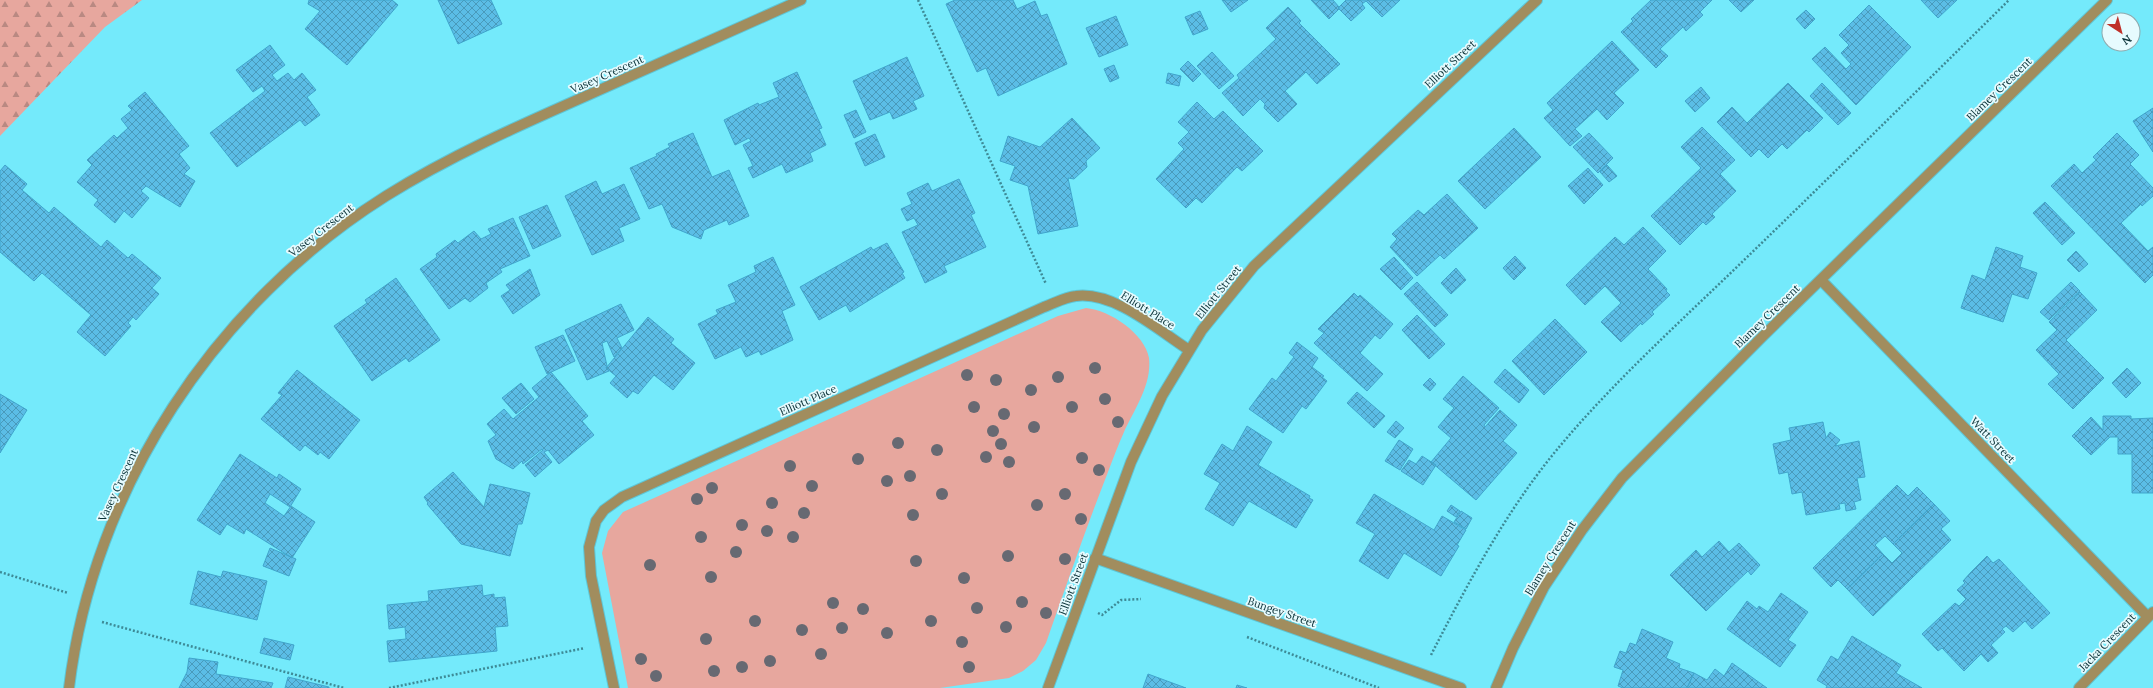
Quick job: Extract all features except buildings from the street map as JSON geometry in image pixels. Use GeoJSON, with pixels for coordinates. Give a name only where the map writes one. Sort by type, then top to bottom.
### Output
{"type":"FeatureCollection","features":[{"type":"Feature","properties":{"kind":"street","name":"Vasey Crescent"},"geometry":{"type":"LineString","coordinates":[[69,688],[74,652],[87,599],[105,544],[127,491],[155,435],[200,367],[230,330],[262,296],[318,245],[384,197],[453,158],[524,124],[801,0]]}},
{"type":"Feature","properties":{"kind":"street","name":"Elliott Street"},"geometry":{"type":"LineString","coordinates":[[1048,688],[1119,490],[1137,447],[1162,396],[1189,350],[1218,309],[1254,266],[1537,0]]}},
{"type":"Feature","properties":{"kind":"street","name":"Blamey Crescent"},"geometry":{"type":"LineString","coordinates":[[1496,688],[1513,648],[1544,587],[1582,530],[1611,491],[1650,448],[2106,0]]}},
{"type":"Feature","properties":{"kind":"street","name":"Watt Street"},"geometry":{"type":"LineString","coordinates":[[1821,280],[2151,615]]}},
{"type":"Feature","properties":{"kind":"street","name":"Elliott Place"},"geometry":{"type":"LineString","coordinates":[[614,688],[591,576],[589,547],[596,520],[609,506],[629,494],[1055,303],[1076,296],[1104,298],[1123,306],[1189,350]]}},
{"type":"Feature","properties":{"kind":"street","name":"Bungey Street"},"geometry":{"type":"LineString","coordinates":[[1095,558],[1461,688]]}},
{"type":"Feature","properties":{"kind":"street","name":"Jacka Crescent"},"geometry":{"type":"LineString","coordinates":[[2079,688],[2151,615]]}},
{"type":"Feature","properties":{"kind":"path"},"geometry":{"type":"LineString","coordinates":[[918,0],[1055,303]]}},
{"type":"Feature","properties":{"kind":"path"},"geometry":{"type":"LineString","coordinates":[[1422,674],[1462,596],[1493,542],[1522,495],[1555,452],[1620,380],[2009,0]]}},
{"type":"Feature","properties":{"kind":"path"},"geometry":{"type":"LineString","coordinates":[[0,572],[87,599]]}},
{"type":"Feature","properties":{"kind":"path"},"geometry":{"type":"LineString","coordinates":[[1078,606],[1102,615],[1121,600],[1146,598]]}},
{"type":"Feature","properties":{"kind":"path"},"geometry":{"type":"LineString","coordinates":[[101,622],[344,688]]}},
{"type":"Feature","properties":{"kind":"path"},"geometry":{"type":"LineString","coordinates":[[1240,634],[1379,688]]}},
{"type":"Feature","properties":{"kind":"path"},"geometry":{"type":"LineString","coordinates":[[389,688],[605,644]]}},
{"type":"Feature","properties":{"kind":"green space"},"geometry":{"type":"Polygon","coordinates":[[[0,0],[142,0],[105,27],[0,136],[0,0]]]}},
{"type":"Feature","properties":{"kind":"green space"},"geometry":{"type":"Polygon","coordinates":[[[1086,308],[1105,313],[1115,318],[1134,332],[1141,340],[1149,358],[1148,378],[1141,397],[1122,437],[1100,493],[1046,643],[1036,660],[1023,671],[1009,678],[940,688],[628,688],[602,553],[608,531],[623,512],[1058,316],[1086,308]]]}}]}
